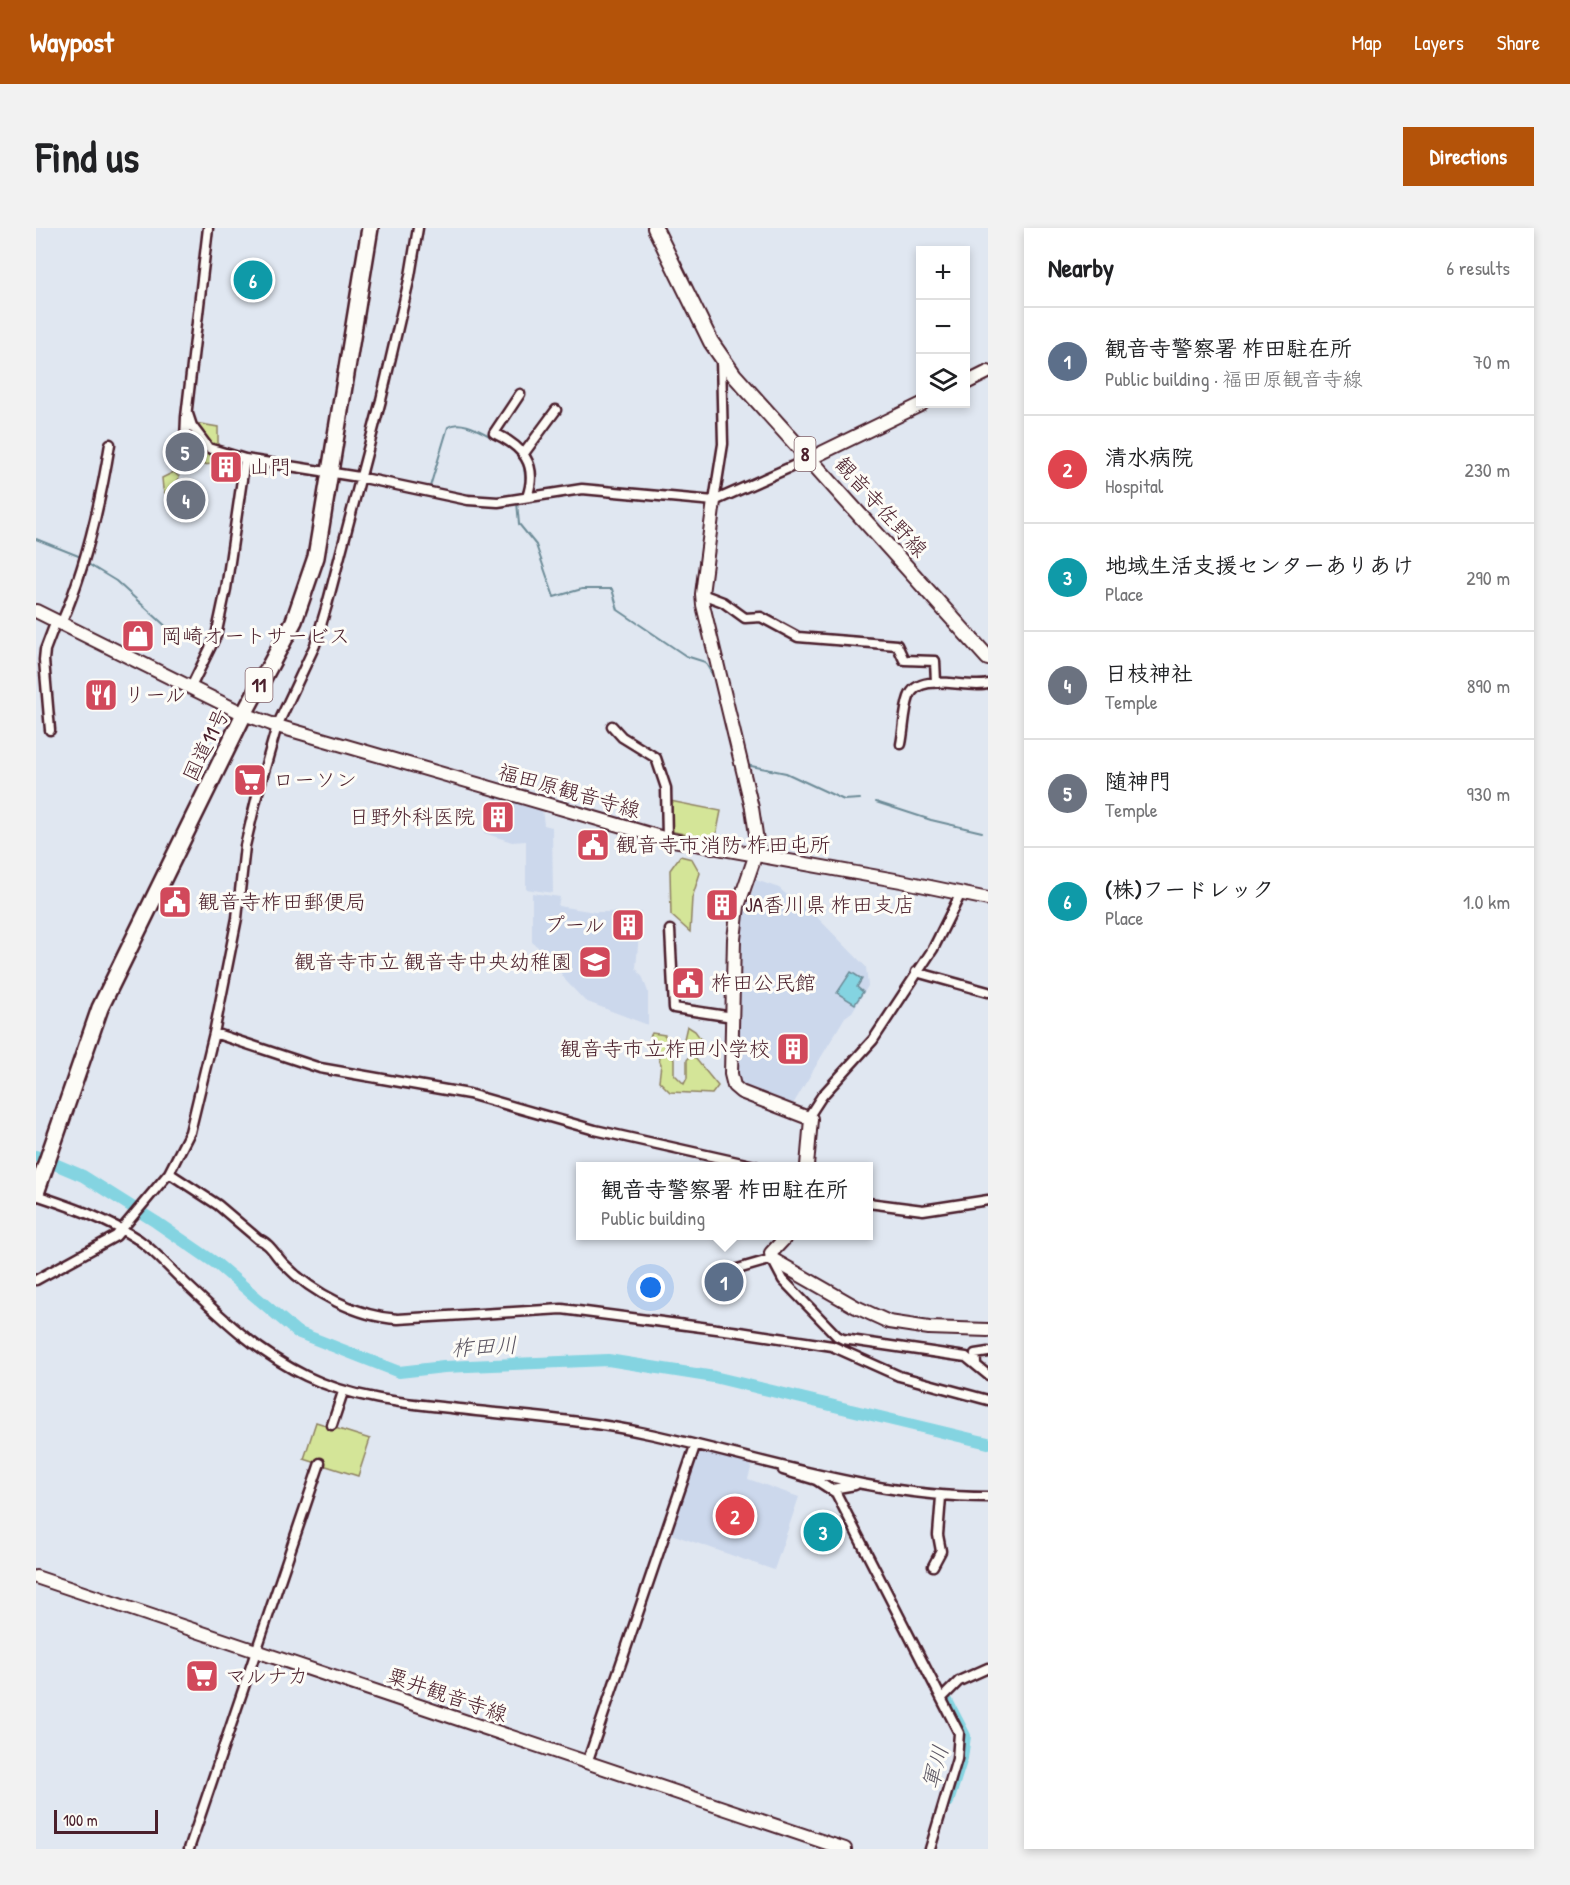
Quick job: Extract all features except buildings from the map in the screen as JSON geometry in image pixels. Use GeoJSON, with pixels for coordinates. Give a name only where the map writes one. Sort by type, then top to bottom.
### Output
{"type":"FeatureCollection","features":[{"type":"Feature","properties":{"kind":"highway","name":"国道11号"},"geometry":{"type":"LineString","coordinates":[[36,1194],[100,1008],[244,714],[302,602],[316,557],[370,228]]}},
{"type":"Feature","properties":{"kind":"main road","name":"観音寺佐野線"},"geometry":{"type":"LineString","coordinates":[[656,228],[721,358],[988,658]]}},
{"type":"Feature","properties":{"kind":"main road"},"geometry":{"type":"LineString","coordinates":[[970,381],[988,372]]}},
{"type":"Feature","properties":{"kind":"main road"},"geometry":{"type":"LineString","coordinates":[[809,459],[916,407]]}},
{"type":"Feature","properties":{"kind":"main road"},"geometry":{"type":"LineString","coordinates":[[714,501],[702,594],[752,808],[758,848],[738,906],[734,939],[731,1074],[734,1086],[751,1097],[809,1116],[812,1123],[808,1162]]}},
{"type":"Feature","properties":{"kind":"main road","name":"福田原観音寺線"},"geometry":{"type":"LineString","coordinates":[[36,611],[244,714],[277,726],[667,839],[988,899]]}},
{"type":"Feature","properties":{"kind":"main road"},"geometry":{"type":"LineString","coordinates":[[783,1240],[771,1252],[772,1259],[864,1311],[889,1322],[929,1328],[988,1330]]}},
{"type":"Feature","properties":{"kind":"main road","name":"粟井観音寺線"},"geometry":{"type":"LineString","coordinates":[[37,1579],[846,1849]]}},
{"type":"Feature","properties":{"kind":"street"},"geometry":{"type":"LineString","coordinates":[[208,228],[185,441],[245,459],[359,477],[468,500],[498,502],[582,489],[714,501],[809,459]]}},
{"type":"Feature","properties":{"kind":"street"},"geometry":{"type":"LineString","coordinates":[[36,1280],[121,1231],[169,1173],[190,1132],[214,1033],[237,918],[245,846],[277,726],[315,645],[359,477],[374,429],[410,276],[418,228]]}},
{"type":"Feature","properties":{"kind":"street"},"geometry":{"type":"LineString","coordinates":[[714,501],[723,444],[721,358]]}},
{"type":"Feature","properties":{"kind":"street"},"geometry":{"type":"LineString","coordinates":[[520,394],[494,433],[513,442],[525,453],[531,485],[527,497]]}},
{"type":"Feature","properties":{"kind":"street"},"geometry":{"type":"LineString","coordinates":[[187,409],[192,426],[207,447]]}},
{"type":"Feature","properties":{"kind":"street"},"geometry":{"type":"LineString","coordinates":[[525,453],[556,410]]}},
{"type":"Feature","properties":{"kind":"street"},"geometry":{"type":"LineString","coordinates":[[50,730],[45,650],[79,583],[103,486],[110,444]]}},
{"type":"Feature","properties":{"kind":"street"},"geometry":{"type":"LineString","coordinates":[[191,687],[216,636],[228,580],[245,459]]}},
{"type":"Feature","properties":{"kind":"street"},"geometry":{"type":"LineString","coordinates":[[702,594],[723,602],[745,618],[761,617],[798,637],[897,645],[904,660],[935,660],[936,682]]}},
{"type":"Feature","properties":{"kind":"street"},"geometry":{"type":"LineString","coordinates":[[901,744],[909,697],[914,689],[936,682],[977,687],[988,684]]}},
{"type":"Feature","properties":{"kind":"street"},"geometry":{"type":"LineString","coordinates":[[612,726],[616,733],[656,758],[666,788],[664,799],[667,839]]}},
{"type":"Feature","properties":{"kind":"street"},"geometry":{"type":"LineString","coordinates":[[809,1116],[822,1096],[873,1040],[933,949],[961,893]]}},
{"type":"Feature","properties":{"kind":"street"},"geometry":{"type":"LineString","coordinates":[[670,930],[674,1008],[733,1017]]}},
{"type":"Feature","properties":{"kind":"street"},"geometry":{"type":"LineString","coordinates":[[916,972],[988,992]]}},
{"type":"Feature","properties":{"kind":"street"},"geometry":{"type":"LineString","coordinates":[[214,1033],[320,1068],[469,1094],[595,1130],[733,1162]]}},
{"type":"Feature","properties":{"kind":"street"},"geometry":{"type":"LineString","coordinates":[[169,1173],[218,1205],[258,1239],[266,1241],[285,1265],[313,1287],[338,1302],[386,1318],[562,1309],[832,1346],[899,1376],[988,1400]]}},
{"type":"Feature","properties":{"kind":"street"},"geometry":{"type":"LineString","coordinates":[[36,1194],[111,1222],[151,1250],[256,1347],[282,1364],[343,1392],[391,1401],[596,1425],[645,1433],[862,1484],[941,1497],[988,1497]]}},
{"type":"Feature","properties":{"kind":"street"},"geometry":{"type":"LineString","coordinates":[[873,1204],[923,1210],[988,1200]]}},
{"type":"Feature","properties":{"kind":"street"},"geometry":{"type":"LineString","coordinates":[[717,1275],[772,1259],[783,1280],[843,1340],[966,1357],[988,1375]]}},
{"type":"Feature","properties":{"kind":"street"},"geometry":{"type":"LineString","coordinates":[[832,1346],[837,1336]]}},
{"type":"Feature","properties":{"kind":"street"},"geometry":{"type":"LineString","coordinates":[[976,1363],[975,1354],[988,1352]]}},
{"type":"Feature","properties":{"kind":"street"},"geometry":{"type":"LineString","coordinates":[[332,1425],[343,1392]]}},
{"type":"Feature","properties":{"kind":"street"},"geometry":{"type":"LineString","coordinates":[[587,1763],[695,1446]]}},
{"type":"Feature","properties":{"kind":"street"},"geometry":{"type":"LineString","coordinates":[[764,1461],[778,1469],[816,1480],[832,1489],[955,1724],[960,1742],[930,1849]]}},
{"type":"Feature","properties":{"kind":"street"},"geometry":{"type":"LineString","coordinates":[[189,1849],[320,1463]]}},
{"type":"Feature","properties":{"kind":"street"},"geometry":{"type":"LineString","coordinates":[[832,1489],[862,1484]]}},
{"type":"Feature","properties":{"kind":"street"},"geometry":{"type":"LineString","coordinates":[[933,1566],[941,1551],[938,1535],[941,1497]]}},
{"type":"Feature","properties":{"kind":"street"},"geometry":{"type":"LineString","coordinates":[[942,1698],[959,1681],[988,1668]]}},
{"type":"Feature","properties":{"kind":"shaded area"},"geometry":{"type":"Polygon","coordinates":[[[496,796],[542,809],[544,825],[552,827],[553,893],[526,889],[526,841],[512,842],[484,833],[496,796]]]}},
{"type":"Feature","properties":{"kind":"shaded area"},"geometry":{"type":"Polygon","coordinates":[[[756,880],[779,888],[796,903],[810,910],[866,967],[868,986],[852,1012],[845,1017],[792,1106],[745,1087],[739,1081],[742,922],[756,880]]]}},
{"type":"Feature","properties":{"kind":"shaded area","name":"観音寺市立 観音寺中央幼稚園"},"geometry":{"type":"Polygon","coordinates":[[[532,893],[560,897],[558,906],[595,912],[641,912],[636,968],[648,992],[648,1025],[585,1001],[566,981],[551,958],[532,942],[532,893]]]}},
{"type":"Feature","properties":{"kind":"shaded area"},"geometry":{"type":"Polygon","coordinates":[[[700,1448],[753,1461],[748,1479],[799,1497],[774,1570],[671,1534],[700,1448]]]}},
{"type":"Feature","properties":{"kind":"green space"},"geometry":{"type":"Polygon","coordinates":[[[195,423],[218,427],[218,452],[213,464],[201,465],[199,460],[214,448],[206,441],[195,423]]]}},
{"type":"Feature","properties":{"kind":"green space"},"geometry":{"type":"Polygon","coordinates":[[[174,472],[179,477],[176,485],[180,511],[175,514],[163,489],[162,478],[174,472]]]}},
{"type":"Feature","properties":{"kind":"green space"},"geometry":{"type":"Polygon","coordinates":[[[670,801],[721,811],[715,841],[670,831],[670,801]]]}},
{"type":"Feature","properties":{"kind":"green space"},"geometry":{"type":"Polygon","coordinates":[[[680,856],[692,859],[700,873],[692,898],[690,932],[671,915],[670,870],[680,856]]]}},
{"type":"Feature","properties":{"kind":"green space"},"geometry":{"type":"Polygon","coordinates":[[[687,1026],[695,1031],[703,1042],[695,1058],[718,1086],[712,1094],[670,1092],[659,1081],[661,1064],[650,1037],[652,1033],[665,1035],[674,1060],[674,1074],[684,1084],[687,1078],[687,1060],[693,1053],[684,1039],[687,1026]]]}},
{"type":"Feature","properties":{"kind":"green space"},"geometry":{"type":"Polygon","coordinates":[[[316,1422],[370,1439],[358,1476],[304,1459],[316,1422]]]}},
{"type":"Feature","properties":{"kind":"water"},"geometry":{"type":"Polygon","coordinates":[[[851,972],[862,979],[857,987],[863,992],[855,1004],[837,993],[851,972]]]}},
{"type":"Feature","properties":{"kind":"waterway"},"geometry":{"type":"LineString","coordinates":[[429,490],[448,427],[460,424],[498,440]]}},
{"type":"Feature","properties":{"kind":"waterway"},"geometry":{"type":"LineString","coordinates":[[522,495],[526,484],[523,460]]}},
{"type":"Feature","properties":{"kind":"waterway"},"geometry":{"type":"LineString","coordinates":[[517,502],[519,524],[536,545],[554,597],[582,589],[612,589],[618,610],[686,656],[705,662],[715,679]]}},
{"type":"Feature","properties":{"kind":"waterway"},"geometry":{"type":"LineString","coordinates":[[36,539],[81,557]]}},
{"type":"Feature","properties":{"kind":"waterway"},"geometry":{"type":"LineString","coordinates":[[88,564],[116,581],[170,630],[207,646]]}},
{"type":"Feature","properties":{"kind":"waterway"},"geometry":{"type":"LineString","coordinates":[[746,765],[786,773],[844,800],[860,799]]}},
{"type":"Feature","properties":{"kind":"waterway"},"geometry":{"type":"LineString","coordinates":[[876,802],[931,820],[982,832]]}},
{"type":"Feature","properties":{"kind":"waterway","name":"柞田川"},"geometry":{"type":"LineString","coordinates":[[36,1156],[83,1176],[156,1222],[217,1264],[297,1332],[399,1372],[444,1367],[608,1360],[714,1377],[988,1443]]}},
{"type":"Feature","properties":{"kind":"waterway","name":"軍川"},"geometry":{"type":"LineString","coordinates":[[946,1699],[965,1736],[962,1758],[948,1802]]}},
{"type":"Feature","properties":{"kind":"place","name":"(株)フードレック"},"geometry":{"type":"Point","coordinates":[253,280]}},
{"type":"Feature","properties":{"kind":"place","name":"随神門"},"geometry":{"type":"Point","coordinates":[185,452]}},
{"type":"Feature","properties":{"kind":"place","name":"山門"},"geometry":{"type":"Point","coordinates":[226,467]}},
{"type":"Feature","properties":{"kind":"place","name":"日枝神社"},"geometry":{"type":"Point","coordinates":[186,500]}},
{"type":"Feature","properties":{"kind":"place","name":"岡崎オートサービス"},"geometry":{"type":"Point","coordinates":[138,636]}},
{"type":"Feature","properties":{"kind":"place","name":"リール"},"geometry":{"type":"Point","coordinates":[101,695]}},
{"type":"Feature","properties":{"kind":"place","name":"ローソン"},"geometry":{"type":"Point","coordinates":[250,780]}},
{"type":"Feature","properties":{"kind":"place","name":"日野外科医院"},"geometry":{"type":"Point","coordinates":[498,817]}},
{"type":"Feature","properties":{"kind":"place","name":"観音寺市消防 柞田屯所"},"geometry":{"type":"Point","coordinates":[593,845]}},
{"type":"Feature","properties":{"kind":"place","name":"観音寺柞田郵便局"},"geometry":{"type":"Point","coordinates":[175,902]}},
{"type":"Feature","properties":{"kind":"place","name":"JA香川県 柞田支店"},"geometry":{"type":"Point","coordinates":[722,905]}},
{"type":"Feature","properties":{"kind":"place","name":"プール"},"geometry":{"type":"Point","coordinates":[628,925]}},
{"type":"Feature","properties":{"kind":"place","name":"観音寺市立 観音寺中央幼稚園"},"geometry":{"type":"Point","coordinates":[595,962]}},
{"type":"Feature","properties":{"kind":"place","name":"柞田公民館"},"geometry":{"type":"Point","coordinates":[688,983]}},
{"type":"Feature","properties":{"kind":"place","name":"観音寺市立柞田小学校"},"geometry":{"type":"Point","coordinates":[793,1049]}},
{"type":"Feature","properties":{"kind":"place","name":"観音寺警察署 柞田駐在所"},"geometry":{"type":"Point","coordinates":[724,1282]}},
{"type":"Feature","properties":{"kind":"place","name":"清水病院"},"geometry":{"type":"Point","coordinates":[735,1516]}},
{"type":"Feature","properties":{"kind":"place","name":"地域生活支援センターありあけ"},"geometry":{"type":"Point","coordinates":[823,1532]}},
{"type":"Feature","properties":{"kind":"place","name":"マルナカ"},"geometry":{"type":"Point","coordinates":[202,1676]}}]}
